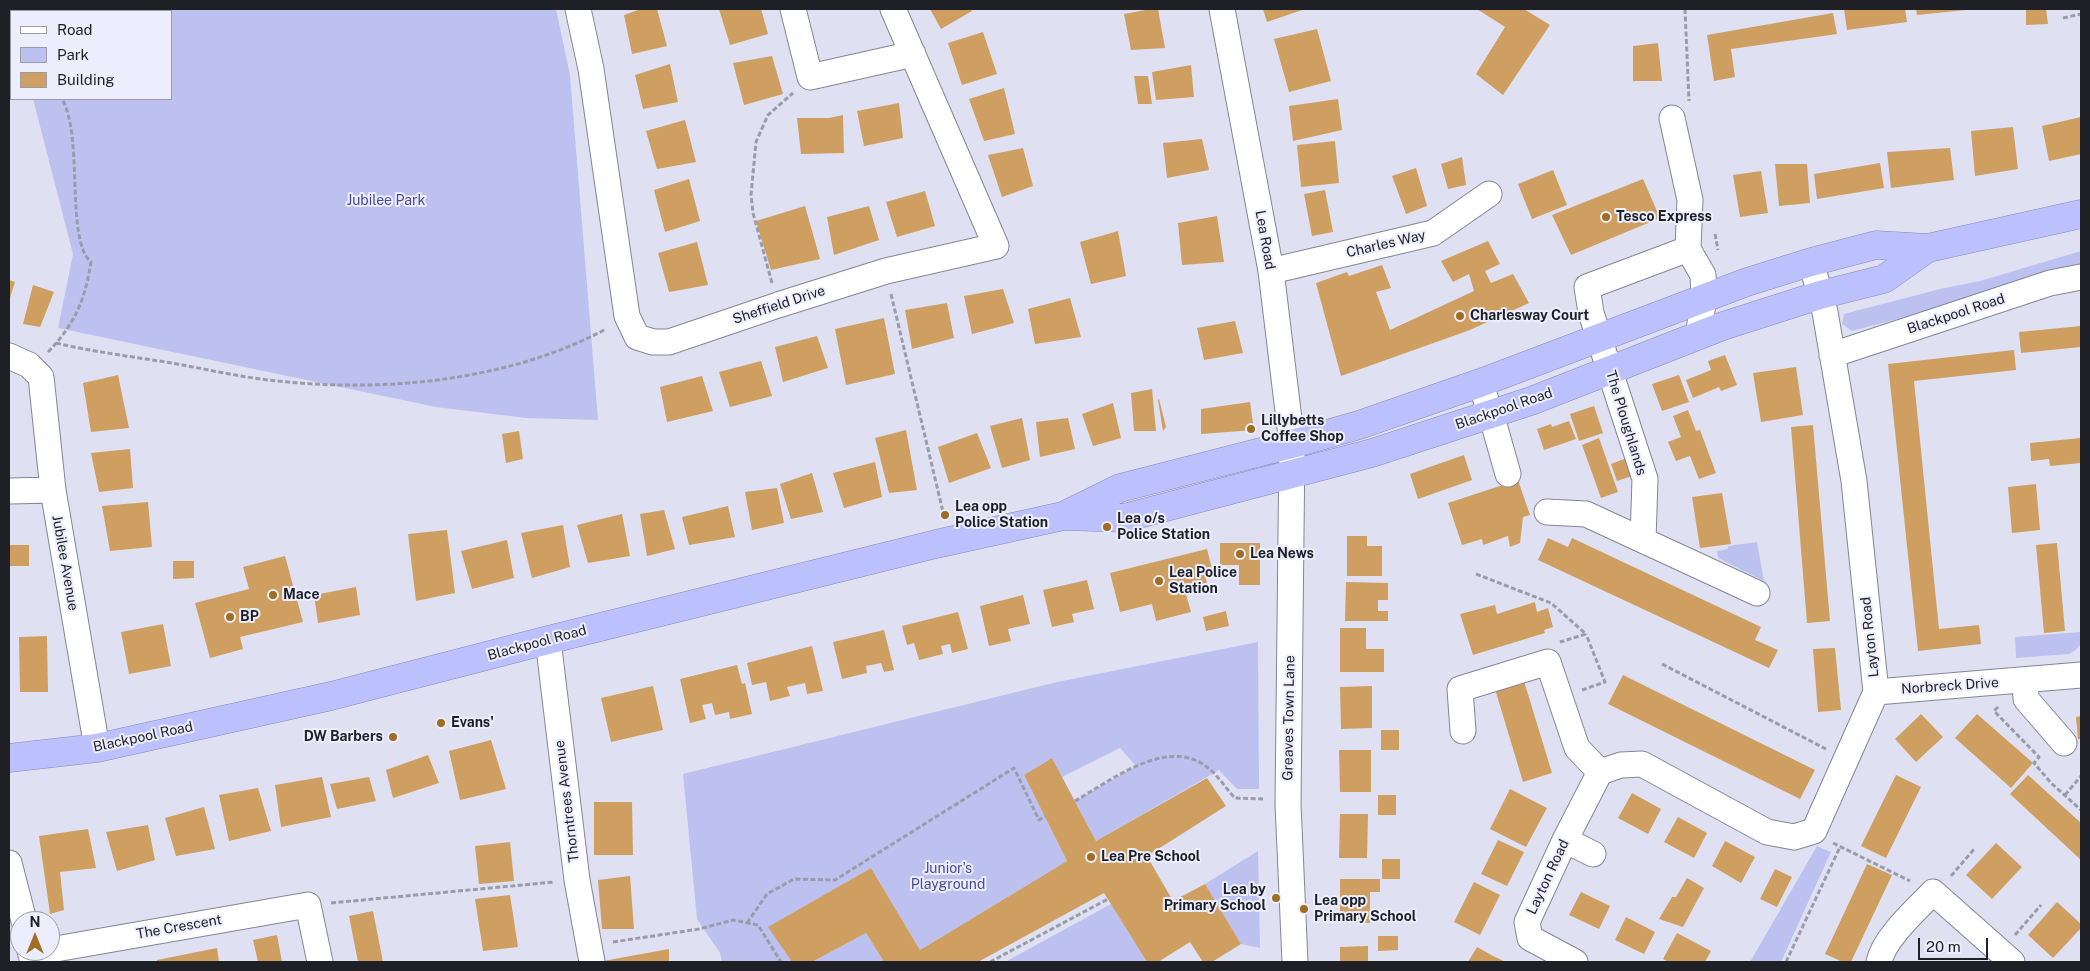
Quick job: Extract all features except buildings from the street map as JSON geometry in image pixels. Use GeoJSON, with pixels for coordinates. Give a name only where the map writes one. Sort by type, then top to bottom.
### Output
{"type":"FeatureCollection","features":[{"type":"Feature","properties":{"kind":"highway","name":"Blackpool Road"},"geometry":{"type":"LineString","coordinates":[[9,758],[97,748],[331,696],[548,640],[950,541],[1063,516],[1120,488],[1359,425],[1480,383],[1704,298],[1811,262],[1876,245],[1928,248],[2081,214]]}},
{"type":"Feature","properties":{"kind":"highway","name":"Blackpool Road"},"geometry":{"type":"LineString","coordinates":[[1063,516],[1124,518],[1372,453],[1531,401],[1698,336],[1820,295],[1884,279],[1928,248]]}},
{"type":"Feature","properties":{"kind":"street","name":"Sheffield Drive"},"geometry":{"type":"LineString","coordinates":[[578,9],[592,69],[627,316],[637,337],[653,342],[669,342],[886,271],[996,246],[893,9]]}},
{"type":"Feature","properties":{"kind":"street"},"geometry":{"type":"LineString","coordinates":[[794,9],[810,77],[913,54]]}},
{"type":"Feature","properties":{"kind":"street","name":"Lea Road"},"geometry":{"type":"LineString","coordinates":[[1222,9],[1271,271],[1292,444],[1292,474]]}},
{"type":"Feature","properties":{"kind":"street"},"geometry":{"type":"LineString","coordinates":[[1672,118],[1690,200],[1688,250],[1704,275],[1704,298],[1698,336]]}},
{"type":"Feature","properties":{"kind":"street","name":"Charles Way"},"geometry":{"type":"LineString","coordinates":[[1271,271],[1433,233],[1489,194]]}},
{"type":"Feature","properties":{"kind":"street","name":"The Ploughlands"},"geometry":{"type":"LineString","coordinates":[[1643,540],[1645,479],[1591,313],[1587,287],[1688,250]]}},
{"type":"Feature","properties":{"kind":"street","name":"Layton Road"},"geometry":{"type":"LineString","coordinates":[[1811,262],[1820,295],[1832,355],[1854,481],[1876,692],[1814,831]]}},
{"type":"Feature","properties":{"kind":"street","name":"Blackpool Road"},"geometry":{"type":"LineString","coordinates":[[1832,355],[2050,284],[2081,277]]}},
{"type":"Feature","properties":{"kind":"street","name":"Jubilee Avenue"},"geometry":{"type":"LineString","coordinates":[[26,366],[53,490],[97,748]]}},
{"type":"Feature","properties":{"kind":"street"},"geometry":{"type":"LineString","coordinates":[[1480,383],[1508,474]]}},
{"type":"Feature","properties":{"kind":"street","name":"Greaves Town Lane"},"geometry":{"type":"LineString","coordinates":[[1292,474],[1288,798],[1295,962]]}},
{"type":"Feature","properties":{"kind":"street"},"geometry":{"type":"LineString","coordinates":[[9,491],[53,490]]}},
{"type":"Feature","properties":{"kind":"street"},"geometry":{"type":"LineString","coordinates":[[1547,512],[1586,514],[1757,593]]}},
{"type":"Feature","properties":{"kind":"street","name":"Thorntrees Avenue"},"geometry":{"type":"LineString","coordinates":[[548,640],[577,880],[591,954]]}},
{"type":"Feature","properties":{"kind":"street"},"geometry":{"type":"LineString","coordinates":[[1462,731],[1460,689],[1548,662],[1577,748],[1600,772],[1621,765],[1642,764],[1767,832],[1794,837],[1814,831]]}},
{"type":"Feature","properties":{"kind":"street","name":"Norbreck Drive"},"geometry":{"type":"LineString","coordinates":[[1876,692],[2081,675]]}},
{"type":"Feature","properties":{"kind":"street"},"geometry":{"type":"LineString","coordinates":[[2024,680],[2026,699],[2064,742]]}},
{"type":"Feature","properties":{"kind":"street","name":"Layton Road"},"geometry":{"type":"LineString","coordinates":[[1576,962],[1530,938],[1527,922],[1565,840],[1600,772]]}},
{"type":"Feature","properties":{"kind":"street"},"geometry":{"type":"LineString","coordinates":[[1565,840],[1593,854]]}},
{"type":"Feature","properties":{"kind":"street"},"geometry":{"type":"LineString","coordinates":[[9,863],[13,898],[19,911]]}},
{"type":"Feature","properties":{"kind":"street"},"geometry":{"type":"LineString","coordinates":[[1879,962],[1881,954],[1900,927],[1934,892],[2006,957]]}},
{"type":"Feature","properties":{"kind":"street"},"geometry":{"type":"LineString","coordinates":[[308,905],[320,962]]}},
{"type":"Feature","properties":{"kind":"street","name":"The Crescent"},"geometry":{"type":"LineString","coordinates":[[60,949],[308,905]]}},
{"type":"Feature","properties":{"kind":"path"},"geometry":{"type":"LineString","coordinates":[[2063,18],[2081,14]]}},
{"type":"Feature","properties":{"kind":"path"},"geometry":{"type":"LineString","coordinates":[[778,305],[753,213],[751,195],[756,142],[768,115],[810,77]]}},
{"type":"Feature","properties":{"kind":"path"},"geometry":{"type":"LineString","coordinates":[[26,366],[62,338],[78,313],[86,289],[91,262],[84,256],[79,234],[72,132],[66,106],[63,100]]}},
{"type":"Feature","properties":{"kind":"path"},"geometry":{"type":"LineString","coordinates":[[886,271],[950,541]]}},
{"type":"Feature","properties":{"kind":"path"},"geometry":{"type":"LineString","coordinates":[[56,343],[288,382],[364,384],[425,382],[483,373],[529,360],[582,342],[627,316]]}},
{"type":"Feature","properties":{"kind":"path"},"geometry":{"type":"LineString","coordinates":[[1476,574],[1550,603],[1586,634],[1606,682],[1574,693],[1563,703]]}},
{"type":"Feature","properties":{"kind":"path"},"geometry":{"type":"LineString","coordinates":[[1548,662],[1554,644],[1586,634]]}},
{"type":"Feature","properties":{"kind":"path"},"geometry":{"type":"LineString","coordinates":[[1662,664],[1847,760]]}},
{"type":"Feature","properties":{"kind":"path","name":"Norbreck Drive"},"geometry":{"type":"LineString","coordinates":[[2001,703],[1994,711],[2039,757],[2034,763],[2051,783],[2065,795]]}},
{"type":"Feature","properties":{"kind":"path"},"geometry":{"type":"LineString","coordinates":[[1075,801],[1136,766],[1158,758],[1176,756],[1198,761],[1209,768],[1235,798],[1288,798]]}},
{"type":"Feature","properties":{"kind":"path"},"geometry":{"type":"LineString","coordinates":[[747,923],[767,894],[794,879],[835,880],[1014,768],[1039,820],[1045,816]]}},
{"type":"Feature","properties":{"kind":"path"},"geometry":{"type":"LineString","coordinates":[[2081,776],[2065,795],[2081,810]]}},
{"type":"Feature","properties":{"kind":"path"},"geometry":{"type":"LineString","coordinates":[[1814,831],[1840,847],[1934,892],[1975,848]]}},
{"type":"Feature","properties":{"kind":"path"},"geometry":{"type":"LineString","coordinates":[[1786,962],[1840,847]]}},
{"type":"Feature","properties":{"kind":"path"},"geometry":{"type":"LineString","coordinates":[[308,905],[577,880]]}},
{"type":"Feature","properties":{"kind":"path"},"geometry":{"type":"LineString","coordinates":[[990,962],[1108,898]]}},
{"type":"Feature","properties":{"kind":"path"},"geometry":{"type":"LineString","coordinates":[[2006,957],[2040,905]]}},
{"type":"Feature","properties":{"kind":"path"},"geometry":{"type":"LineString","coordinates":[[591,954],[734,920],[758,925],[781,962]]}},
{"type":"Feature","properties":{"kind":"green space","name":"Jubilee Park"},"geometry":{"type":"Polygon","coordinates":[[[556,9],[570,75],[598,420],[526,418],[436,407],[58,328],[73,254],[33,100],[172,100],[172,10],[108,10],[556,9]]]}},
{"type":"Feature","properties":{"kind":"green space"},"geometry":{"type":"Polygon","coordinates":[[[2081,251],[2081,271],[1852,331],[1842,324],[1844,314],[1940,289],[1980,281],[2081,251]]]}},
{"type":"Feature","properties":{"kind":"green space"},"geometry":{"type":"Polygon","coordinates":[[[1757,542],[1764,581],[1718,558],[1717,551],[1728,549],[1728,546],[1757,542]]]}},
{"type":"Feature","properties":{"kind":"green space"},"geometry":{"type":"Polygon","coordinates":[[[2081,632],[2081,644],[2069,654],[2016,658],[2015,637],[2081,632]]]}},
{"type":"Feature","properties":{"kind":"green space","name":"Junior's Playground"},"geometry":{"type":"Polygon","coordinates":[[[1258,642],[1259,789],[1237,789],[1219,770],[1096,841],[1075,801],[1136,766],[1120,748],[1062,777],[1052,758],[1024,775],[1067,861],[920,950],[871,868],[769,927],[792,962],[722,962],[720,953],[697,919],[683,774],[1057,682],[1258,642]]]}},
{"type":"Feature","properties":{"kind":"green space"},"geometry":{"type":"Polygon","coordinates":[[[1817,846],[1831,852],[1781,962],[1750,962],[1817,846]]]}},
{"type":"Feature","properties":{"kind":"green space"},"geometry":{"type":"Polygon","coordinates":[[[1258,851],[1260,948],[1241,944],[1205,884],[1258,851]]]}},
{"type":"Feature","properties":{"kind":"green space"},"geometry":{"type":"Polygon","coordinates":[[[1111,904],[1147,962],[1005,962],[1111,904]]]}},
{"type":"Feature","properties":{"kind":"green space"},"geometry":{"type":"Polygon","coordinates":[[[866,933],[884,962],[812,962],[866,933]]]}},
{"type":"Feature","properties":{"kind":"place","name":"Tesco Express"},"geometry":{"type":"Point","coordinates":[1606,217]}},
{"type":"Feature","properties":{"kind":"place","name":"Charlesway Court"},"geometry":{"type":"Point","coordinates":[1460,316]}},
{"type":"Feature","properties":{"kind":"place","name":"Lillybetts Coffee Shop"},"geometry":{"type":"Point","coordinates":[1251,429]}},
{"type":"Feature","properties":{"kind":"place","name":"Lea opp Police Station"},"geometry":{"type":"Point","coordinates":[945,515]}},
{"type":"Feature","properties":{"kind":"place","name":"Lea o/s Police Station"},"geometry":{"type":"Point","coordinates":[1107,527]}},
{"type":"Feature","properties":{"kind":"place","name":"Lea News"},"geometry":{"type":"Point","coordinates":[1240,554]}},
{"type":"Feature","properties":{"kind":"place","name":"Lea Police Station"},"geometry":{"type":"Point","coordinates":[1159,581]}},
{"type":"Feature","properties":{"kind":"place","name":"Mace"},"geometry":{"type":"Point","coordinates":[273,595]}},
{"type":"Feature","properties":{"kind":"place","name":"BP"},"geometry":{"type":"Point","coordinates":[230,617]}},
{"type":"Feature","properties":{"kind":"place","name":"Evans'"},"geometry":{"type":"Point","coordinates":[441,723]}},
{"type":"Feature","properties":{"kind":"place","name":"DW Barbers"},"geometry":{"type":"Point","coordinates":[393,737]}},
{"type":"Feature","properties":{"kind":"place","name":"Lea Pre School"},"geometry":{"type":"Point","coordinates":[1091,857]}},
{"type":"Feature","properties":{"kind":"place","name":"Lea by Primary School"},"geometry":{"type":"Point","coordinates":[1276,898]}},
{"type":"Feature","properties":{"kind":"place","name":"Lea opp Primary School"},"geometry":{"type":"Point","coordinates":[1304,909]}}]}
